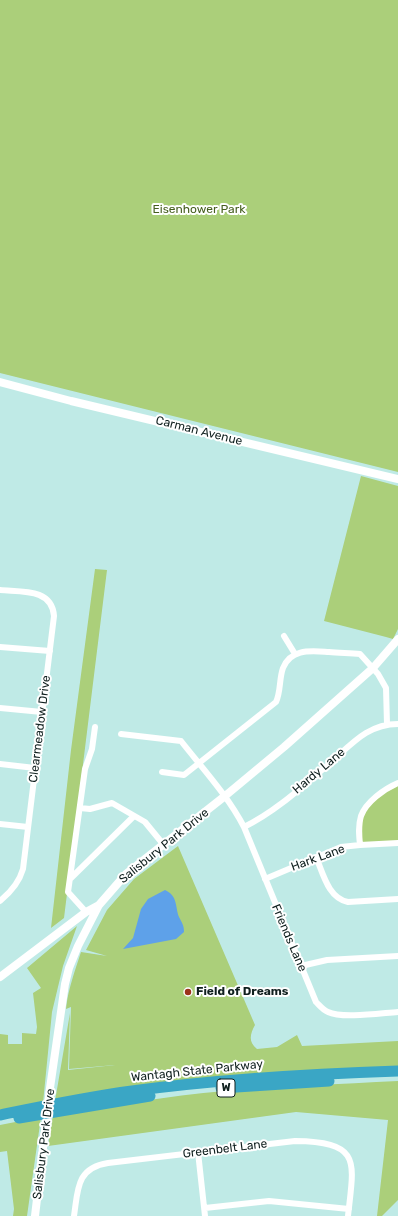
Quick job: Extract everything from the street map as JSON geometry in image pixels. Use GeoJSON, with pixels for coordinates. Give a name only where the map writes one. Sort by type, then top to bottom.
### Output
{"type":"FeatureCollection","features":[{"type":"Feature","properties":{"kind":"highway","name":"Wantagh State Parkway"},"geometry":{"type":"LineString","coordinates":[[0,1114],[131,1091],[181,1085],[296,1075],[398,1071]]}},
{"type":"Feature","properties":{"kind":"highway","name":"Wantagh State Parkway"},"geometry":{"type":"LineString","coordinates":[[0,1122],[104,1103],[204,1090],[345,1080],[398,1078]]}},
{"type":"Feature","properties":{"kind":"main road","name":"Carman Avenue"},"geometry":{"type":"LineString","coordinates":[[0,382],[71,401],[398,479]]}},
{"type":"Feature","properties":{"kind":"main road","name":"Salisbury Park Drive"},"geometry":{"type":"LineString","coordinates":[[35,1216],[62,1001],[69,968],[78,946],[99,905],[126,874],[225,796],[284,747],[373,668],[387,654],[398,639]]}},
{"type":"Feature","properties":{"kind":"main road"},"geometry":{"type":"LineString","coordinates":[[387,654],[398,648]]}},
{"type":"Feature","properties":{"kind":"main road"},"geometry":{"type":"LineString","coordinates":[[0,978],[86,912],[99,905]]}},
{"type":"Feature","properties":{"kind":"street","name":"Clearmeadow Drive"},"geometry":{"type":"LineString","coordinates":[[0,590],[35,593],[49,600],[54,616],[21,874],[12,890],[0,901]]}},
{"type":"Feature","properties":{"kind":"street"},"geometry":{"type":"LineString","coordinates":[[284,636],[295,654]]}},
{"type":"Feature","properties":{"kind":"street"},"geometry":{"type":"LineString","coordinates":[[0,647],[50,651]]}},
{"type":"Feature","properties":{"kind":"street"},"geometry":{"type":"LineString","coordinates":[[162,772],[184,775],[276,702],[283,669],[287,662],[295,654],[305,650],[360,654],[373,668],[386,688],[388,724]]}},
{"type":"Feature","properties":{"kind":"street"},"geometry":{"type":"LineString","coordinates":[[0,708],[42,712]]}},
{"type":"Feature","properties":{"kind":"street","name":"Hardy Lane"},"geometry":{"type":"LineString","coordinates":[[244,827],[262,819],[330,764],[361,735],[388,724],[398,724]]}},
{"type":"Feature","properties":{"kind":"street"},"geometry":{"type":"LineString","coordinates":[[86,912],[68,892],[85,769],[92,749],[95,728]]}},
{"type":"Feature","properties":{"kind":"street","name":"Friends Lane"},"geometry":{"type":"LineString","coordinates":[[121,734],[181,741],[225,796],[237,813],[244,827],[316,1002],[328,1012],[343,1015],[398,1012]]}},
{"type":"Feature","properties":{"kind":"street"},"geometry":{"type":"LineString","coordinates":[[0,764],[35,768]]}},
{"type":"Feature","properties":{"kind":"street"},"geometry":{"type":"LineString","coordinates":[[360,845],[359,828],[362,814],[369,804],[382,792],[398,783]]}},
{"type":"Feature","properties":{"kind":"street"},"geometry":{"type":"LineString","coordinates":[[80,808],[90,809],[112,803],[145,822],[163,844]]}},
{"type":"Feature","properties":{"kind":"street"},"geometry":{"type":"LineString","coordinates":[[70,880],[134,816]]}},
{"type":"Feature","properties":{"kind":"street"},"geometry":{"type":"LineString","coordinates":[[0,824],[28,827]]}},
{"type":"Feature","properties":{"kind":"street","name":"Hark Lane"},"geometry":{"type":"LineString","coordinates":[[265,879],[341,847],[398,843]]}},
{"type":"Feature","properties":{"kind":"street"},"geometry":{"type":"LineString","coordinates":[[316,857],[331,891],[341,900],[348,902],[398,899]]}},
{"type":"Feature","properties":{"kind":"street"},"geometry":{"type":"LineString","coordinates":[[301,966],[327,960],[398,956]]}},
{"type":"Feature","properties":{"kind":"street","name":"Greenbelt Lane"},"geometry":{"type":"LineString","coordinates":[[74,1216],[79,1183],[84,1174],[94,1166],[108,1163],[295,1141],[326,1143],[334,1145],[346,1153],[352,1164],[348,1216]]}},
{"type":"Feature","properties":{"kind":"street"},"geometry":{"type":"LineString","coordinates":[[198,1152],[205,1216]]}},
{"type":"Feature","properties":{"kind":"street"},"geometry":{"type":"LineString","coordinates":[[205,1208],[269,1201],[349,1209]]}},
{"type":"Feature","properties":{"kind":"green space","name":"Eisenhower Park"},"geometry":{"type":"Polygon","coordinates":[[[0,0],[398,0],[398,472],[0,373],[0,0]]]}},
{"type":"Feature","properties":{"kind":"green space"},"geometry":{"type":"Polygon","coordinates":[[[361,476],[398,486],[398,629],[393,639],[324,621],[361,476]]]}},
{"type":"Feature","properties":{"kind":"green space"},"geometry":{"type":"Polygon","coordinates":[[[95,569],[107,570],[64,918],[51,928],[71,750],[95,569]]]}},
{"type":"Feature","properties":{"kind":"green space"},"geometry":{"type":"Polygon","coordinates":[[[398,783],[398,843],[360,845],[359,827],[369,804],[398,783]]]}},
{"type":"Feature","properties":{"kind":"green space"},"geometry":{"type":"Polygon","coordinates":[[[178,846],[255,1025],[251,1038],[252,1044],[257,1049],[277,1047],[297,1035],[302,1046],[398,1041],[398,1068],[55,1101],[70,1013],[68,1070],[115,1065],[69,1069],[71,1007],[66,1009],[70,987],[81,952],[107,956],[86,950],[107,910],[134,879],[178,846]]]}},
{"type":"Feature","properties":{"kind":"green space"},"geometry":{"type":"Polygon","coordinates":[[[77,926],[63,966],[52,1012],[43,1103],[0,1112],[0,1034],[8,1035],[8,1044],[22,1044],[22,1033],[36,1034],[37,1027],[33,993],[41,988],[27,968],[77,926]]]}},
{"type":"Feature","properties":{"kind":"green space"},"geometry":{"type":"Polygon","coordinates":[[[398,1081],[398,1200],[382,1216],[377,1216],[388,1120],[296,1112],[48,1146],[53,1115],[203,1093],[398,1081]]]}},
{"type":"Feature","properties":{"kind":"green space"},"geometry":{"type":"Polygon","coordinates":[[[41,1117],[27,1216],[13,1216],[14,1209],[7,1151],[0,1152],[0,1125],[41,1117]]]}},
{"type":"Feature","properties":{"kind":"water"},"geometry":{"type":"Polygon","coordinates":[[[165,890],[174,898],[184,932],[176,939],[123,949],[133,938],[141,909],[148,899],[165,890]]]}},
{"type":"Feature","properties":{"kind":"place","name":"Field of Dreams"},"geometry":{"type":"Point","coordinates":[188,992]}}]}
